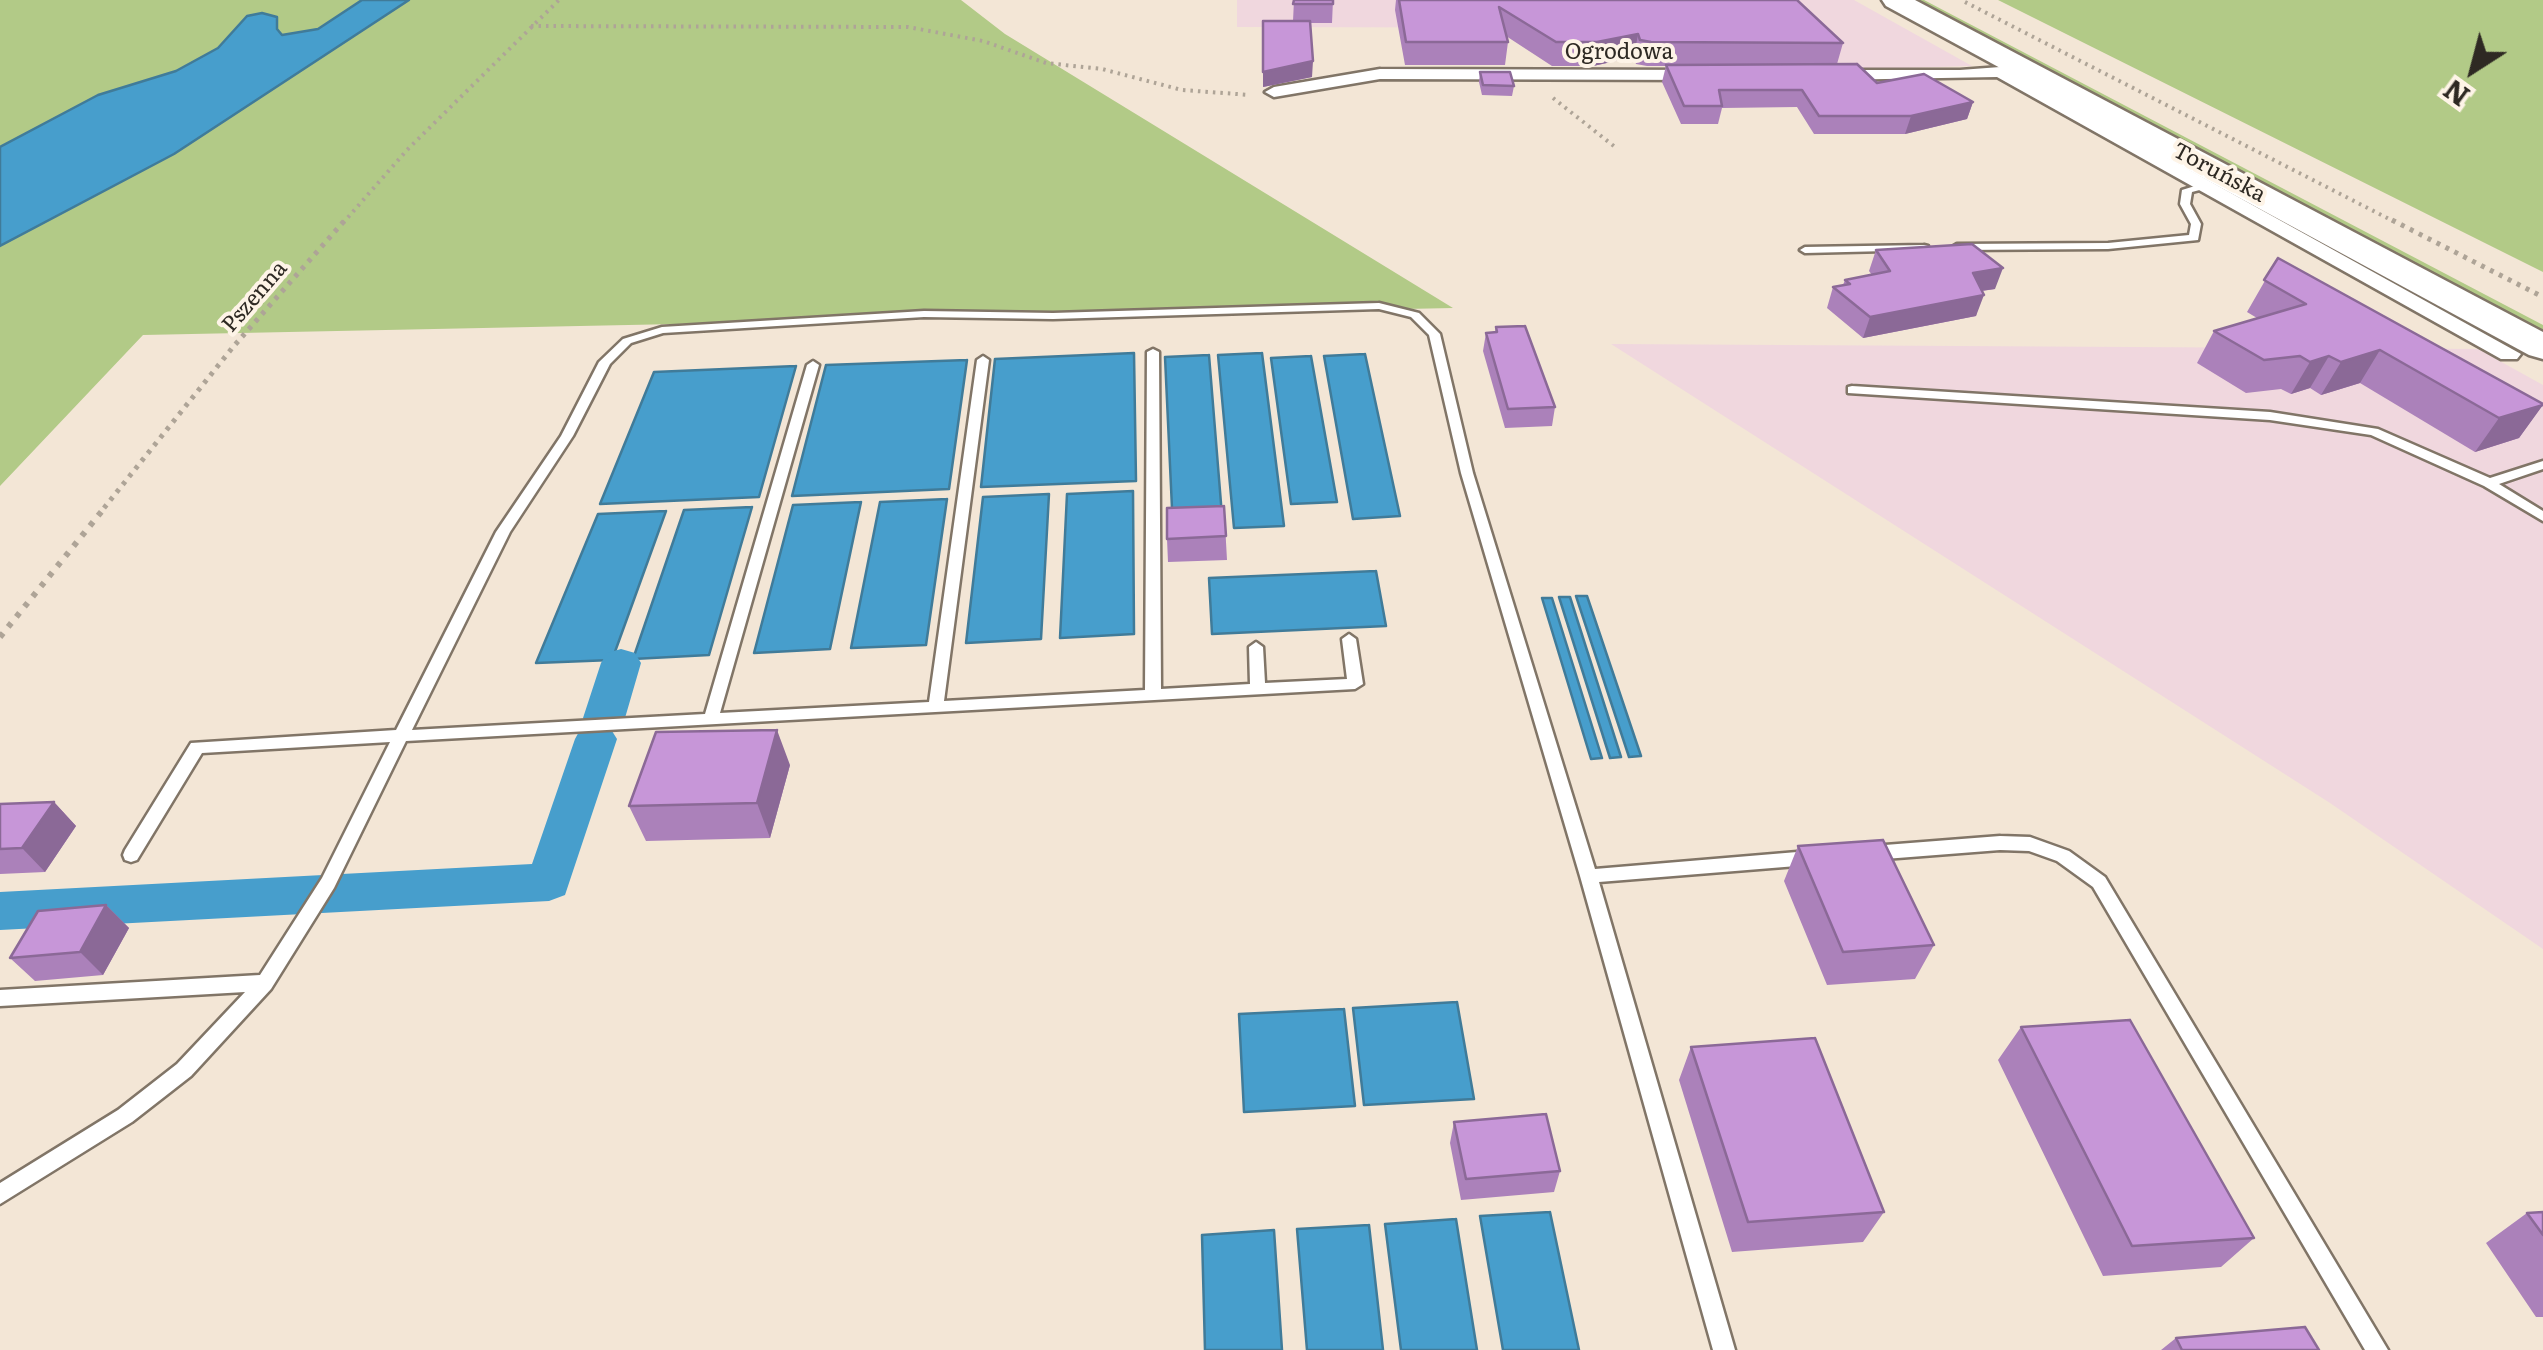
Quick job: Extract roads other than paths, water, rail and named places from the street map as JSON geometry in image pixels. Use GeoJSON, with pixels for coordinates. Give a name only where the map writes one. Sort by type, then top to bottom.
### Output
{"type":"FeatureCollection","features":[{"type":"Feature","properties":{"kind":"main road","name":"Toruńska"},"geometry":{"type":"LineString","coordinates":[[1896,0],[2014,72],[2526,350]]}},
{"type":"Feature","properties":{"kind":"main road","name":"Toruńska"},"geometry":{"type":"LineString","coordinates":[[1936,0],[2543,316]]}},
{"type":"Feature","properties":{"kind":"street"},"geometry":{"type":"LineString","coordinates":[[1978,61],[2014,72]]}},
{"type":"Feature","properties":{"kind":"street"},"geometry":{"type":"LineString","coordinates":[[1804,75],[2014,72]]}},
{"type":"Feature","properties":{"kind":"street","name":"Ogrodowa"},"geometry":{"type":"LineString","coordinates":[[1274,92],[1380,74],[1725,75]]}},
{"type":"Feature","properties":{"kind":"lane"},"geometry":{"type":"LineString","coordinates":[[1805,250],[2174,243],[2194,238],[2196,224],[2185,204],[2187,190],[2220,182]]}},
{"type":"Feature","properties":{"kind":"lane"},"geometry":{"type":"LineString","coordinates":[[0,1194],[125,1116],[184,1070],[265,983],[328,883],[512,518],[568,436],[605,362],[616,349],[640,334],[924,314],[1052,316],[1379,306],[1414,315],[1434,334],[1467,473],[1589,876],[1724,1350]]}},
{"type":"Feature","properties":{"kind":"lane"},"geometry":{"type":"LineString","coordinates":[[1153,352],[1153,695]]}},
{"type":"Feature","properties":{"kind":"lane"},"geometry":{"type":"LineString","coordinates":[[936,707],[982,360]]}},
{"type":"Feature","properties":{"kind":"lane"},"geometry":{"type":"LineString","coordinates":[[711,720],[813,365]]}},
{"type":"Feature","properties":{"kind":"lane"},"geometry":{"type":"LineString","coordinates":[[1852,390],[2270,416],[2374,432],[2490,483],[2543,517]]}},
{"type":"Feature","properties":{"kind":"lane"},"geometry":{"type":"LineString","coordinates":[[2490,483],[2543,466]]}},
{"type":"Feature","properties":{"kind":"lane"},"geometry":{"type":"LineString","coordinates":[[131,855],[197,747],[1355,684],[1349,639]]}},
{"type":"Feature","properties":{"kind":"lane"},"geometry":{"type":"LineString","coordinates":[[1256,647],[1258,690]]}},
{"type":"Feature","properties":{"kind":"lane"},"geometry":{"type":"LineString","coordinates":[[1589,876],[2000,843],[2030,844],[2063,856],[2099,882],[2377,1350]]}},
{"type":"Feature","properties":{"kind":"lane"},"geometry":{"type":"LineString","coordinates":[[0,998],[265,983]]}},
{"type":"Feature","properties":{"kind":"water"},"geometry":{"type":"Polygon","coordinates":[[[362,0],[409,0],[174,154],[0,246],[0,147],[98,95],[176,71],[218,48],[247,16],[262,13],[277,17],[277,29],[282,35],[318,29],[362,0]]]}},
{"type":"Feature","properties":{"kind":"water"},"geometry":{"type":"Polygon","coordinates":[[[1134,353],[1136,481],[981,487],[995,359],[1134,353]]]}},
{"type":"Feature","properties":{"kind":"water"},"geometry":{"type":"Polygon","coordinates":[[[1262,353],[1284,526],[1234,528],[1218,355],[1262,353]]]}},
{"type":"Feature","properties":{"kind":"water"},"geometry":{"type":"Polygon","coordinates":[[[1365,354],[1400,516],[1353,519],[1324,356],[1365,354]]]}},
{"type":"Feature","properties":{"kind":"water"},"geometry":{"type":"Polygon","coordinates":[[[1209,355],[1223,528],[1173,530],[1165,357],[1209,355]]]}},
{"type":"Feature","properties":{"kind":"water"},"geometry":{"type":"Polygon","coordinates":[[[1311,356],[1337,502],[1291,504],[1271,358],[1311,356]]]}},
{"type":"Feature","properties":{"kind":"water"},"geometry":{"type":"Polygon","coordinates":[[[967,360],[949,489],[792,496],[826,365],[967,360]]]}},
{"type":"Feature","properties":{"kind":"water"},"geometry":{"type":"Polygon","coordinates":[[[796,366],[759,497],[600,504],[654,372],[796,366]]]}},
{"type":"Feature","properties":{"kind":"water"},"geometry":{"type":"Polygon","coordinates":[[[1133,491],[1134,634],[1060,638],[1067,494],[1133,491]]]}},
{"type":"Feature","properties":{"kind":"water"},"geometry":{"type":"Polygon","coordinates":[[[1049,494],[1041,639],[966,643],[983,497],[1049,494]]]}},
{"type":"Feature","properties":{"kind":"water"},"geometry":{"type":"Polygon","coordinates":[[[947,499],[926,645],[851,648],[880,502],[947,499]]]}},
{"type":"Feature","properties":{"kind":"water"},"geometry":{"type":"Polygon","coordinates":[[[861,502],[830,649],[754,653],[793,505],[861,502]]]}},
{"type":"Feature","properties":{"kind":"water"},"geometry":{"type":"Polygon","coordinates":[[[752,507],[709,655],[633,659],[684,510],[752,507]]]}},
{"type":"Feature","properties":{"kind":"water"},"geometry":{"type":"Polygon","coordinates":[[[666,511],[612,660],[536,663],[598,514],[666,511]]]}},
{"type":"Feature","properties":{"kind":"water"},"geometry":{"type":"Polygon","coordinates":[[[1376,571],[1386,626],[1212,634],[1209,578],[1376,571]]]}},
{"type":"Feature","properties":{"kind":"water"},"geometry":{"type":"Polygon","coordinates":[[[1576,596],[1587,596],[1641,756],[1629,757],[1576,596]]]}},
{"type":"Feature","properties":{"kind":"water"},"geometry":{"type":"Polygon","coordinates":[[[1559,597],[1570,597],[1621,757],[1610,758],[1559,597]]]}},
{"type":"Feature","properties":{"kind":"water"},"geometry":{"type":"Polygon","coordinates":[[[1542,598],[1552,598],[1602,758],[1591,759],[1542,598]]]}},
{"type":"Feature","properties":{"kind":"water"},"geometry":{"type":"Polygon","coordinates":[[[1457,1002],[1474,1099],[1364,1105],[1353,1008],[1457,1002]]]}},
{"type":"Feature","properties":{"kind":"water"},"geometry":{"type":"Polygon","coordinates":[[[1344,1009],[1355,1106],[1244,1112],[1239,1014],[1344,1009]]]}},
{"type":"Feature","properties":{"kind":"water"},"geometry":{"type":"Polygon","coordinates":[[[1550,1212],[1579,1350],[1503,1350],[1480,1216],[1550,1212]]]}},
{"type":"Feature","properties":{"kind":"water"},"geometry":{"type":"Polygon","coordinates":[[[1456,1219],[1477,1350],[1401,1350],[1385,1224],[1456,1219]]]}},
{"type":"Feature","properties":{"kind":"water"},"geometry":{"type":"Polygon","coordinates":[[[1369,1225],[1383,1350],[1307,1350],[1297,1229],[1369,1225]]]}},
{"type":"Feature","properties":{"kind":"water"},"geometry":{"type":"Polygon","coordinates":[[[1274,1230],[1282,1350],[1205,1350],[1202,1235],[1274,1230]]]}},
{"type":"Feature","properties":{"kind":"waterway"},"geometry":{"type":"LineString","coordinates":[[604,718],[621,663]]}},
{"type":"Feature","properties":{"kind":"waterway"},"geometry":{"type":"LineString","coordinates":[[0,911],[549,882],[596,739]]}}]}
